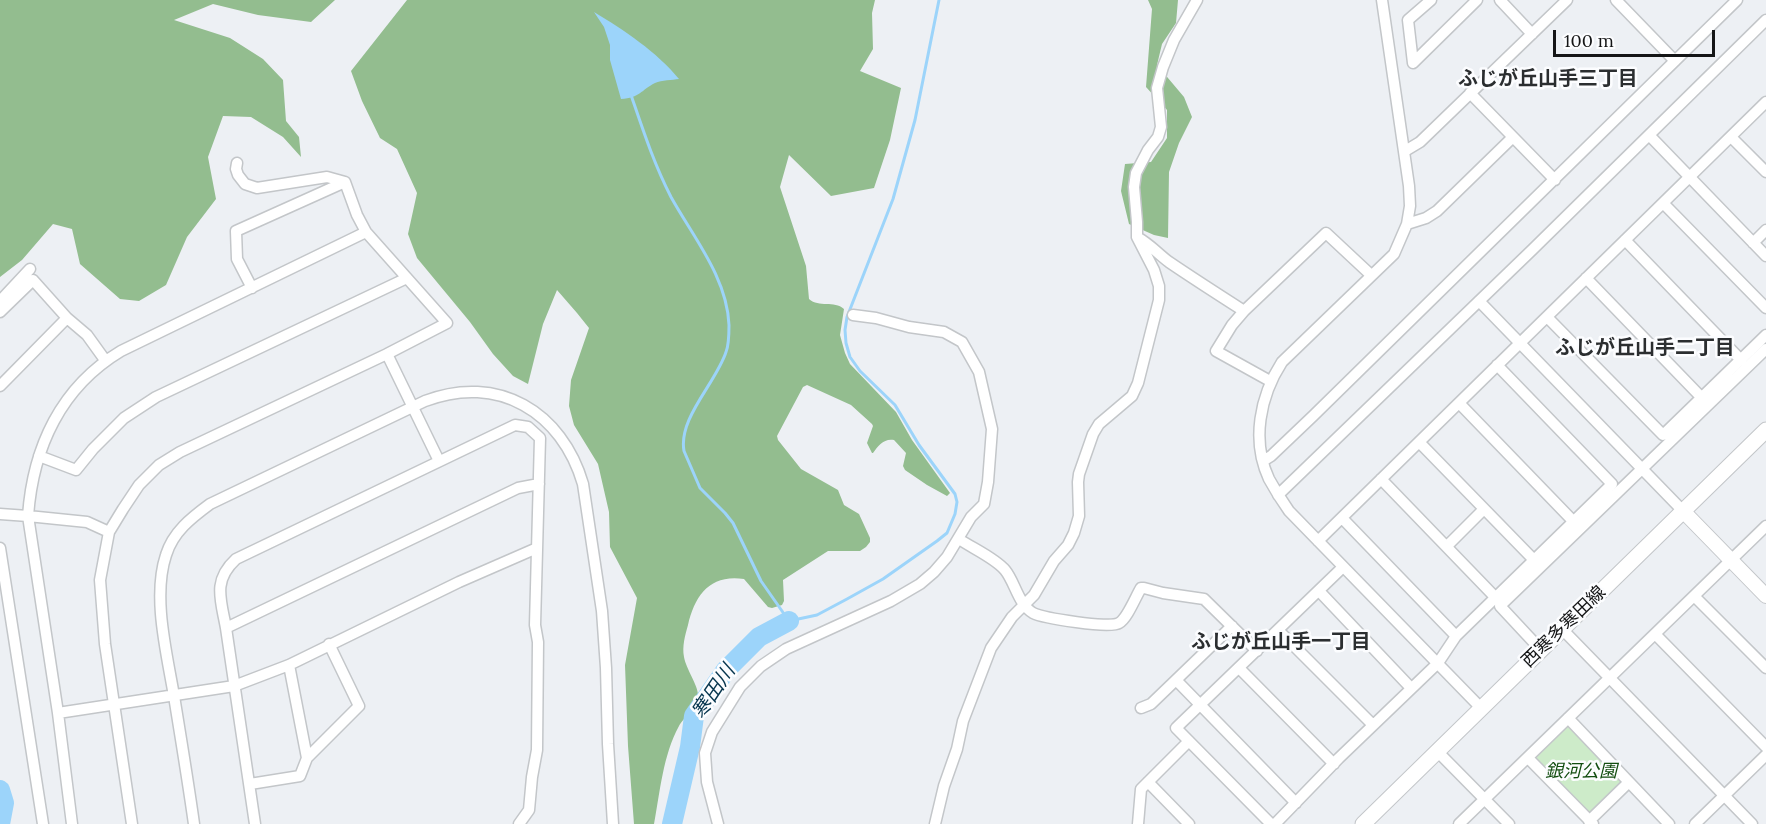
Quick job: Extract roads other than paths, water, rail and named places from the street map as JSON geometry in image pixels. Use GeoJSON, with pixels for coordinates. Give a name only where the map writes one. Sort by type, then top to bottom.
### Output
{"type":"FeatureCollection","features":[{"type":"Feature","properties":{"kind":"main road","name":"西寒多寒田線"},"geometry":{"type":"LineString","coordinates":[[1363,824],[1766,430]]}},
{"type":"Feature","properties":{"kind":"street"},"geometry":{"type":"LineString","coordinates":[[935,824],[965,714],[991,648],[1012,617],[1034,595],[1047,572],[1068,545],[1074,533],[1080,509],[1079,474],[1093,434],[1099,424],[1132,396],[1138,383],[1157,313],[1159,293],[1155,270],[1137,237],[1134,187],[1136,173],[1161,128],[1158,88],[1163,67],[1174,40],[1197,0]]}},
{"type":"Feature","properties":{"kind":"street"},"geometry":{"type":"LineString","coordinates":[[1383,0],[1405,151],[1410,206],[1407,224],[1394,254],[1282,362],[1270,381],[1265,396],[1260,416],[1260,447],[1268,478],[1289,511],[1481,708]]}},
{"type":"Feature","properties":{"kind":"street"},"geometry":{"type":"LineString","coordinates":[[1431,0],[1408,20],[1413,63],[1478,0]]}},
{"type":"Feature","properties":{"kind":"street"},"geometry":{"type":"LineString","coordinates":[[1500,0],[1532,34]]}},
{"type":"Feature","properties":{"kind":"street"},"geometry":{"type":"LineString","coordinates":[[1405,151],[1420,142],[1567,0]]}},
{"type":"Feature","properties":{"kind":"street"},"geometry":{"type":"LineString","coordinates":[[1616,0],[1675,61]]}},
{"type":"Feature","properties":{"kind":"street"},"geometry":{"type":"LineString","coordinates":[[1263,461],[1313,416],[1737,0]]}},
{"type":"Feature","properties":{"kind":"street"},"geometry":{"type":"LineString","coordinates":[[1278,495],[1766,20]]}},
{"type":"Feature","properties":{"kind":"street"},"geometry":{"type":"LineString","coordinates":[[1470,93],[1555,180]]}},
{"type":"Feature","properties":{"kind":"street"},"geometry":{"type":"LineString","coordinates":[[1318,541],[1766,102]]}},
{"type":"Feature","properties":{"kind":"street"},"geometry":{"type":"LineString","coordinates":[[1649,135],[1766,256]]}},
{"type":"Feature","properties":{"kind":"street"},"geometry":{"type":"LineString","coordinates":[[1731,136],[1766,172]]}},
{"type":"Feature","properties":{"kind":"street"},"geometry":{"type":"LineString","coordinates":[[1407,224],[1426,218],[1437,211],[1513,137]]}},
{"type":"Feature","properties":{"kind":"street"},"geometry":{"type":"LineString","coordinates":[[237,163],[238,175],[245,184],[257,188],[327,177],[345,182]]}},
{"type":"Feature","properties":{"kind":"street"},"geometry":{"type":"LineString","coordinates":[[132,824],[105,644],[100,580],[109,532],[139,485],[159,465],[180,452],[387,354],[447,323],[366,232],[345,182]]}},
{"type":"Feature","properties":{"kind":"street"},"geometry":{"type":"LineString","coordinates":[[252,288],[237,259],[236,231],[345,182]]}},
{"type":"Feature","properties":{"kind":"street"},"geometry":{"type":"LineString","coordinates":[[1663,203],[1766,308]]}},
{"type":"Feature","properties":{"kind":"street"},"geometry":{"type":"LineString","coordinates":[[1753,243],[1766,230]]}},
{"type":"Feature","properties":{"kind":"street"},"geometry":{"type":"LineString","coordinates":[[72,824],[58,713],[28,516],[30,490],[39,456],[63,405],[81,381],[105,360],[366,232]]}},
{"type":"Feature","properties":{"kind":"street"},"geometry":{"type":"LineString","coordinates":[[1270,381],[1216,351],[1244,310],[1326,233],[1371,275]]}},
{"type":"Feature","properties":{"kind":"street"},"geometry":{"type":"LineString","coordinates":[[1137,237],[1150,244],[1158,254],[1181,271],[1244,310]]}},
{"type":"Feature","properties":{"kind":"street"},"geometry":{"type":"LineString","coordinates":[[1625,240],[1741,360]]}},
{"type":"Feature","properties":{"kind":"street"},"geometry":{"type":"LineString","coordinates":[[0,301],[30,269]]}},
{"type":"Feature","properties":{"kind":"street"},"geometry":{"type":"LineString","coordinates":[[39,456],[76,470],[93,448],[124,418],[156,397],[407,278]]}},
{"type":"Feature","properties":{"kind":"street"},"geometry":{"type":"LineString","coordinates":[[1586,278],[1702,398]]}},
{"type":"Feature","properties":{"kind":"street"},"geometry":{"type":"LineString","coordinates":[[0,312],[33,280],[67,318],[87,335],[105,360]]}},
{"type":"Feature","properties":{"kind":"street"},"geometry":{"type":"LineString","coordinates":[[1479,301],[1766,596]]}},
{"type":"Feature","properties":{"kind":"street"},"geometry":{"type":"LineString","coordinates":[[718,824],[707,782],[705,753],[709,739],[720,718],[751,675],[786,649],[891,601],[920,584],[941,564],[971,517],[984,504],[992,429],[979,372],[962,342],[944,332],[929,328],[909,327],[876,318],[853,315]]}},
{"type":"Feature","properties":{"kind":"street"},"geometry":{"type":"LineString","coordinates":[[1547,317],[1663,435],[1766,335]]}},
{"type":"Feature","properties":{"kind":"street"},"geometry":{"type":"LineString","coordinates":[[0,386],[67,318]]}},
{"type":"Feature","properties":{"kind":"street"},"geometry":{"type":"LineString","coordinates":[[1540,650],[1500,606],[1766,349]]}},
{"type":"Feature","properties":{"kind":"street"},"geometry":{"type":"LineString","coordinates":[[387,354],[439,461]]}},
{"type":"Feature","properties":{"kind":"street"},"geometry":{"type":"LineString","coordinates":[[1343,567],[1176,728],[1273,824],[1438,663],[1456,636],[1612,484],[1497,365]]}},
{"type":"Feature","properties":{"kind":"street"},"geometry":{"type":"LineString","coordinates":[[194,824],[160,590],[161,573],[172,541],[185,523],[210,504],[436,397],[469,392],[510,398],[528,407],[555,428],[573,455],[583,484],[602,611],[613,824]]}},
{"type":"Feature","properties":{"kind":"street"},"geometry":{"type":"LineString","coordinates":[[1459,403],[1574,522]]}},
{"type":"Feature","properties":{"kind":"street"},"geometry":{"type":"LineString","coordinates":[[255,824],[220,593],[220,580],[226,568],[236,559],[515,425],[528,427],[540,438],[535,625],[537,750],[529,810],[519,824]]}},
{"type":"Feature","properties":{"kind":"street"},"geometry":{"type":"LineString","coordinates":[[1419,442],[1534,560]]}},
{"type":"Feature","properties":{"kind":"street"},"geometry":{"type":"LineString","coordinates":[[1382,479],[1496,598]]}},
{"type":"Feature","properties":{"kind":"street"},"geometry":{"type":"LineString","coordinates":[[226,628],[518,488],[538,484]]}},
{"type":"Feature","properties":{"kind":"street"},"geometry":{"type":"LineString","coordinates":[[1447,546],[1484,509]]}},
{"type":"Feature","properties":{"kind":"street"},"geometry":{"type":"LineString","coordinates":[[0,514],[87,522],[109,532]]}},
{"type":"Feature","properties":{"kind":"street"},"geometry":{"type":"LineString","coordinates":[[1342,518],[1456,636]]}},
{"type":"Feature","properties":{"kind":"street"},"geometry":{"type":"LineString","coordinates":[[1459,824],[1766,526]]}},
{"type":"Feature","properties":{"kind":"street"},"geometry":{"type":"LineString","coordinates":[[959,539],[1003,567],[1033,613],[1047,618],[1110,626],[1122,621],[1141,588],[1144,588],[1204,599],[1257,651]]}},
{"type":"Feature","properties":{"kind":"street"},"geometry":{"type":"LineString","coordinates":[[0,548],[43,824]]}},
{"type":"Feature","properties":{"kind":"street"},"geometry":{"type":"LineString","coordinates":[[58,713],[234,686],[289,665],[459,582],[537,548]]}},
{"type":"Feature","properties":{"kind":"street"},"geometry":{"type":"LineString","coordinates":[[1319,591],[1411,688]]}},
{"type":"Feature","properties":{"kind":"street"},"geometry":{"type":"LineString","coordinates":[[1694,596],[1766,668]]}},
{"type":"Feature","properties":{"kind":"street"},"geometry":{"type":"LineString","coordinates":[[1141,708],[1151,704],[1232,626]]}},
{"type":"Feature","properties":{"kind":"street"},"geometry":{"type":"LineString","coordinates":[[1562,629],[1752,824]]}},
{"type":"Feature","properties":{"kind":"street"},"geometry":{"type":"LineString","coordinates":[[1278,630],[1373,725]]}},
{"type":"Feature","properties":{"kind":"street"},"geometry":{"type":"LineString","coordinates":[[1655,634],[1766,747]]}},
{"type":"Feature","properties":{"kind":"street"},"geometry":{"type":"LineString","coordinates":[[250,784],[300,776],[307,758],[359,706],[329,644]]}},
{"type":"Feature","properties":{"kind":"street"},"geometry":{"type":"LineString","coordinates":[[289,665],[307,758]]}},
{"type":"Feature","properties":{"kind":"street"},"geometry":{"type":"LineString","coordinates":[[1239,668],[1334,764]]}},
{"type":"Feature","properties":{"kind":"street"},"geometry":{"type":"LineString","coordinates":[[1176,680],[1296,803]]}},
{"type":"Feature","properties":{"kind":"street"},"geometry":{"type":"LineString","coordinates":[[1568,718],[1670,824]]}},
{"type":"Feature","properties":{"kind":"street"},"geometry":{"type":"LineString","coordinates":[[1138,824],[1141,789],[1189,741]]}},
{"type":"Feature","properties":{"kind":"street"},"geometry":{"type":"LineString","coordinates":[[1437,750],[1509,824]]}},
{"type":"Feature","properties":{"kind":"street"},"geometry":{"type":"LineString","coordinates":[[1695,824],[1766,755]]}},
{"type":"Feature","properties":{"kind":"street"},"geometry":{"type":"LineString","coordinates":[[1527,758],[1591,822],[1629,782]]}},
{"type":"Feature","properties":{"kind":"street"},"geometry":{"type":"LineString","coordinates":[[1148,782],[1188,824]]}},
{"type":"Feature","properties":{"kind":"water"},"geometry":{"type":"Polygon","coordinates":[[[594,12],[640,42],[679,79],[658,82],[636,95],[621,99],[610,60],[610,45],[604,27],[594,12]]]}},
{"type":"Feature","properties":{"kind":"waterway"},"geometry":{"type":"LineString","coordinates":[[631,95],[665,185],[708,258],[727,307],[729,325],[727,349],[721,364],[692,413],[684,439],[684,451],[700,488],[733,523],[761,581],[789,621],[817,615],[883,579],[937,541],[947,533],[955,514],[957,502],[955,494],[919,445],[895,405],[860,371],[850,357],[845,330],[847,317],[893,199],[915,120],[939,0]]}},
{"type":"Feature","properties":{"kind":"waterway","name":"寒田川"},"geometry":{"type":"LineString","coordinates":[[672,824],[690,747],[694,716],[726,670],[759,637],[789,621]]}},
{"type":"Feature","properties":{"kind":"waterway"},"geometry":{"type":"LineString","coordinates":[[0,790],[4,803],[0,824]]}},
{"type":"Feature","properties":{"kind":"district","name":"ふじが丘山手三丁目"},"geometry":{"type":"Point","coordinates":[1548,79]}},
{"type":"Feature","properties":{"kind":"district","name":"ふじが丘山手二丁目"},"geometry":{"type":"Point","coordinates":[1645,348]}},
{"type":"Feature","properties":{"kind":"district","name":"ふじが丘山手一丁目"},"geometry":{"type":"Point","coordinates":[1281,642]}},
{"type":"Feature","properties":{"kind":"park label","name":"銀河公園"},"geometry":{"type":"Point","coordinates":[1581,772]}}]}
